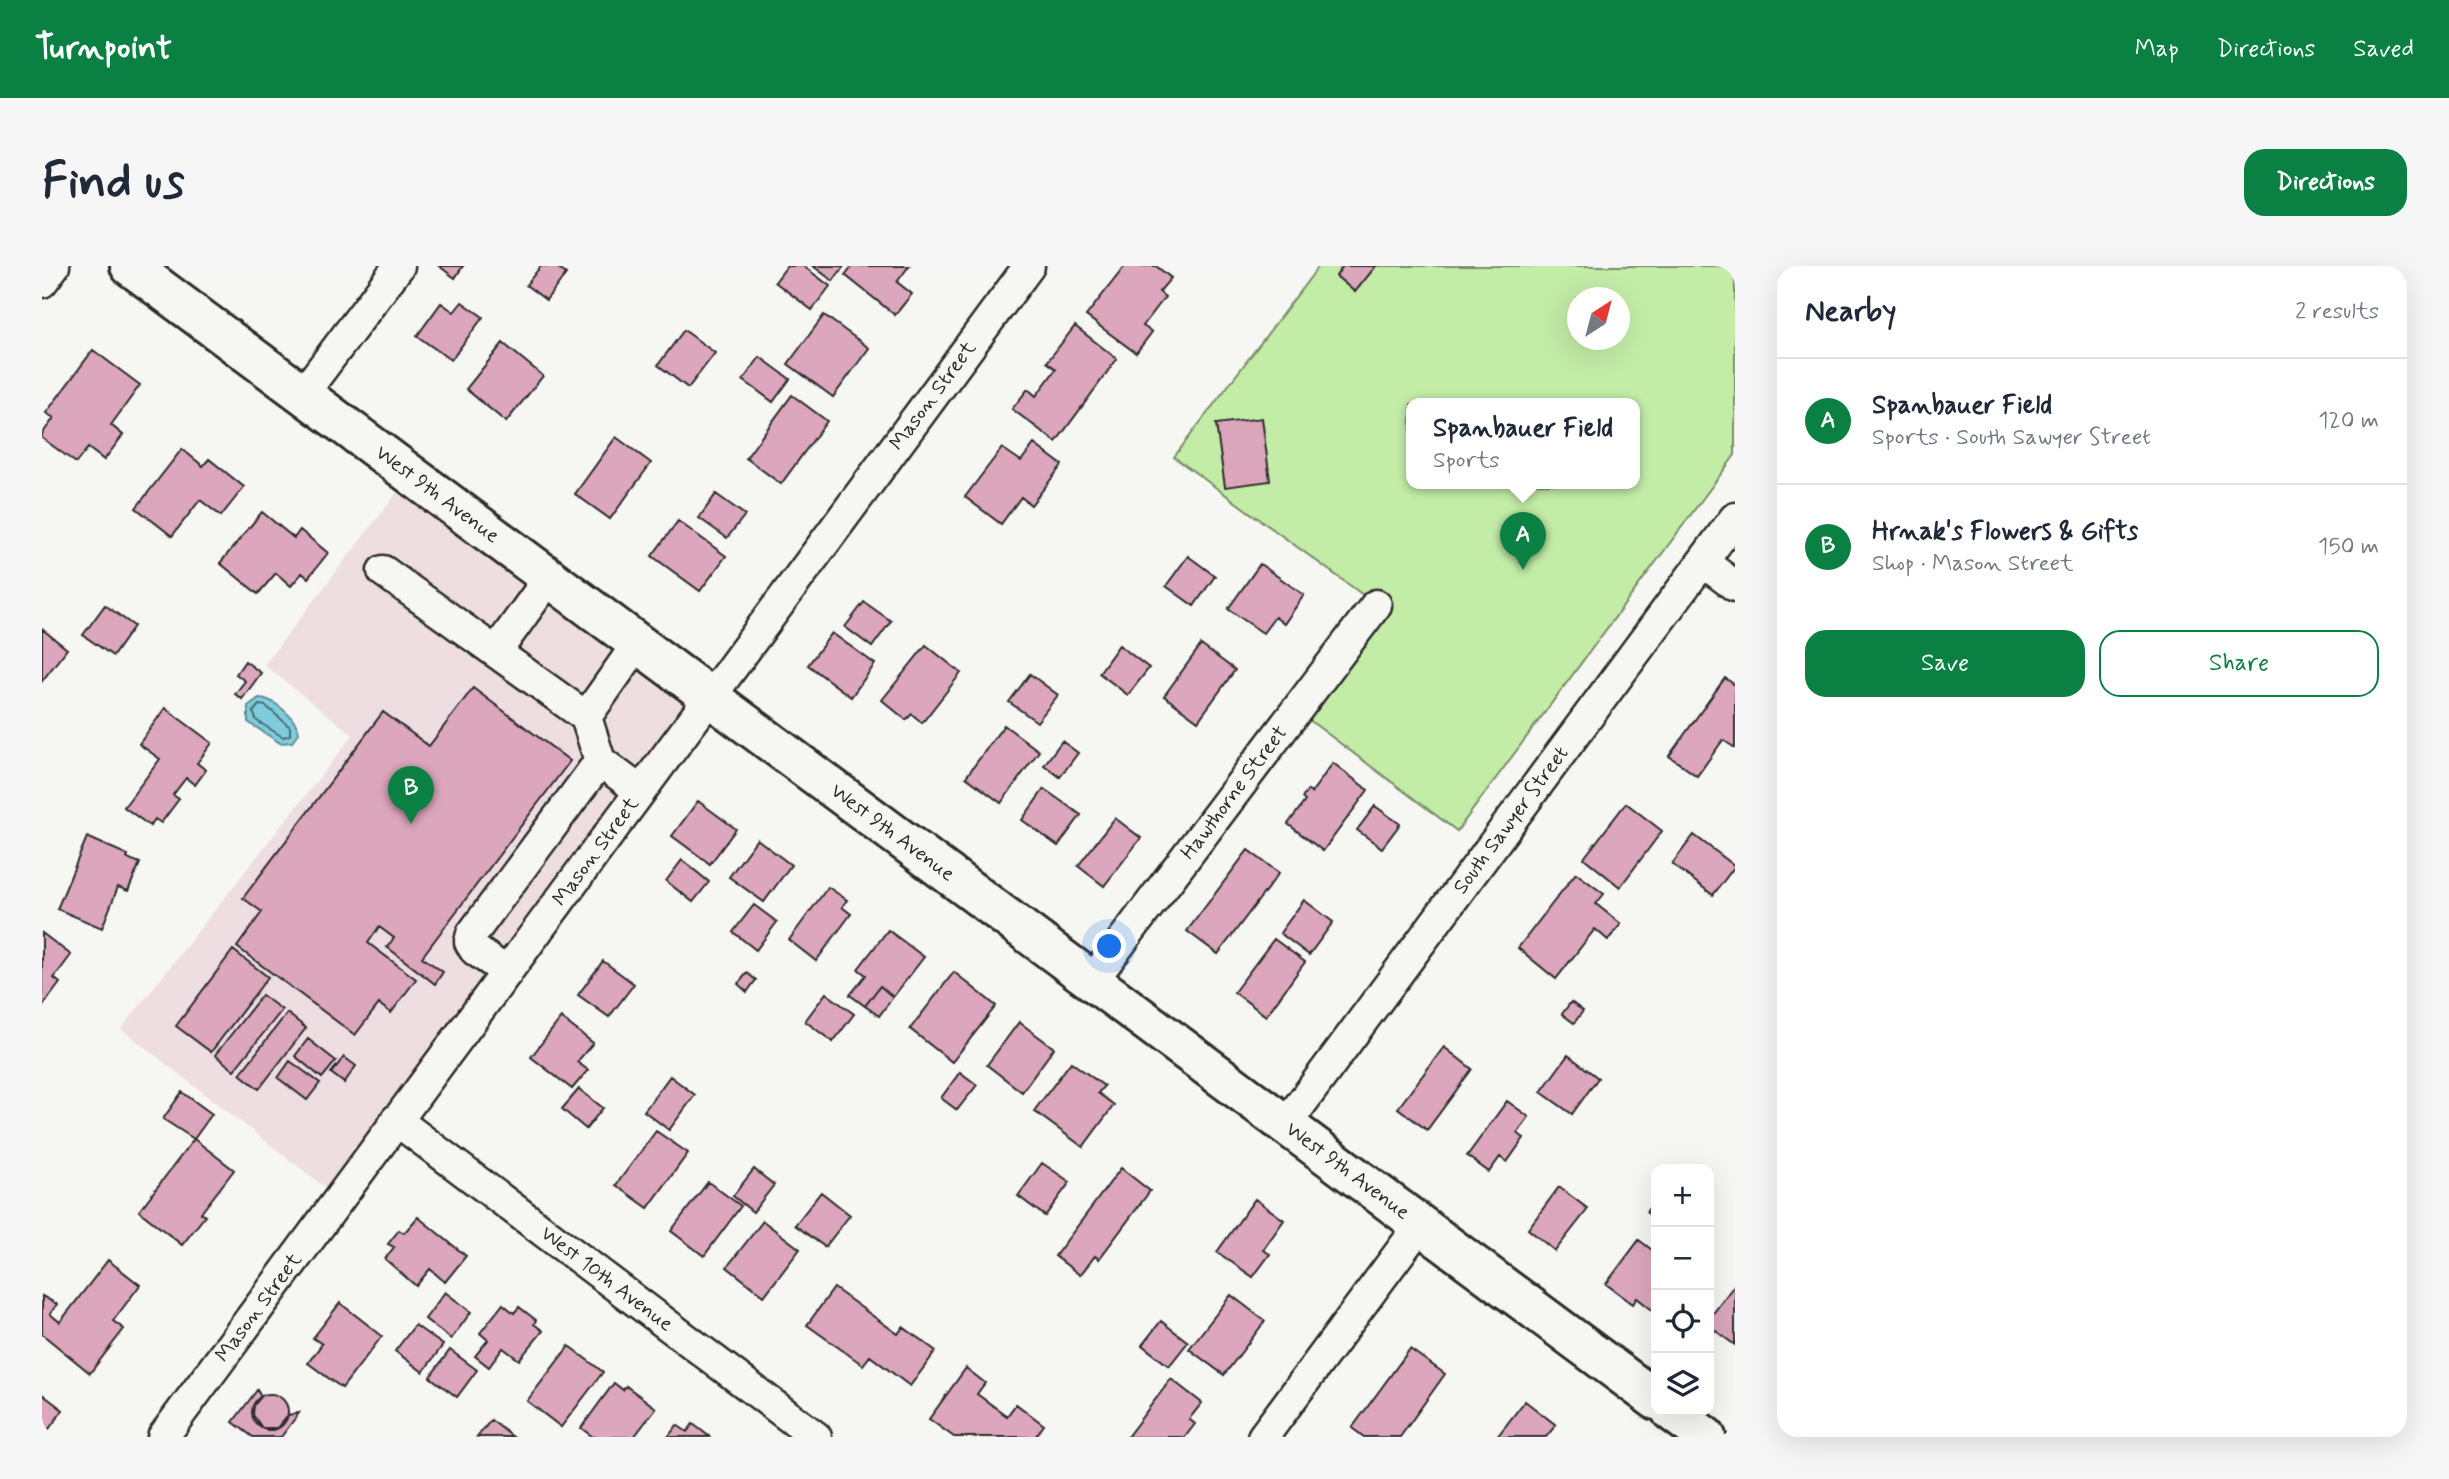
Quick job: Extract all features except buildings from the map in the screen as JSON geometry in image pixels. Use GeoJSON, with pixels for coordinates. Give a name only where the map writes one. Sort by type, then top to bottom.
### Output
{"type":"FeatureCollection","features":[{"type":"Feature","properties":{"kind":"main road","name":"West 9th Avenue"},"geometry":{"type":"LineString","coordinates":[[130,266],[1651,1396]]}},
{"type":"Feature","properties":{"kind":"main road"},"geometry":{"type":"LineString","coordinates":[[1678,1416],[1706,1437]]}},
{"type":"Feature","properties":{"kind":"street"},"geometry":{"type":"LineString","coordinates":[[42,282],[54,266]]}},
{"type":"Feature","properties":{"kind":"street"},"geometry":{"type":"LineString","coordinates":[[302,395],[399,266]]}},
{"type":"Feature","properties":{"kind":"street","name":"Mason Street"},"geometry":{"type":"LineString","coordinates":[[163,1437],[1029,266]]}},
{"type":"Feature","properties":{"kind":"street","name":"South Sawyer Street"},"geometry":{"type":"LineString","coordinates":[[1286,1124],[1735,518]]}},
{"type":"Feature","properties":{"kind":"street"},"geometry":{"type":"LineString","coordinates":[[1703,562],[1735,586]]}},
{"type":"Feature","properties":{"kind":"street"},"geometry":{"type":"LineString","coordinates":[[383,572],[586,716],[600,761],[640,791]]}},
{"type":"Feature","properties":{"kind":"street"},"geometry":{"type":"LineString","coordinates":[[496,652],[549,578]]}},
{"type":"Feature","properties":{"kind":"street","name":"Hawthorne Street"},"geometry":{"type":"LineString","coordinates":[[1092,981],[1376,605]]}},
{"type":"Feature","properties":{"kind":"street"},"geometry":{"type":"LineString","coordinates":[[586,716],[638,643]]}},
{"type":"Feature","properties":{"kind":"street"},"geometry":{"type":"LineString","coordinates":[[507,972],[475,950],[470,943],[472,934],[600,761]]}},
{"type":"Feature","properties":{"kind":"street","name":"West 10th Avenue"},"geometry":{"type":"LineString","coordinates":[[397,1120],[816,1437]]}},
{"type":"Feature","properties":{"kind":"street"},"geometry":{"type":"LineString","coordinates":[[1263,1437],[1421,1224]]}},
{"type":"Feature","properties":{"kind":"shaded area"},"geometry":{"type":"Polygon","coordinates":[[[410,476],[708,697],[339,1198],[121,1029],[353,735],[264,665],[410,476]]]}},
{"type":"Feature","properties":{"kind":"green space"},"geometry":{"type":"Polygon","coordinates":[[[1319,266],[1735,266],[1735,455],[1457,831],[1284,701],[1363,595],[1174,457],[1319,266]]]}},
{"type":"Feature","properties":{"kind":"water"},"geometry":{"type":"Polygon","coordinates":[[[259,698],[278,705],[294,722],[299,733],[292,742],[280,743],[248,722],[248,706],[259,698]]]}},
{"type":"Feature","properties":{"kind":"place","name":"Spanbauer Field"},"geometry":{"type":"Point","coordinates":[1523,570]}},
{"type":"Feature","properties":{"kind":"place","name":"Hrnak's Flowers & Gifts"},"geometry":{"type":"Point","coordinates":[411,824]}}]}
